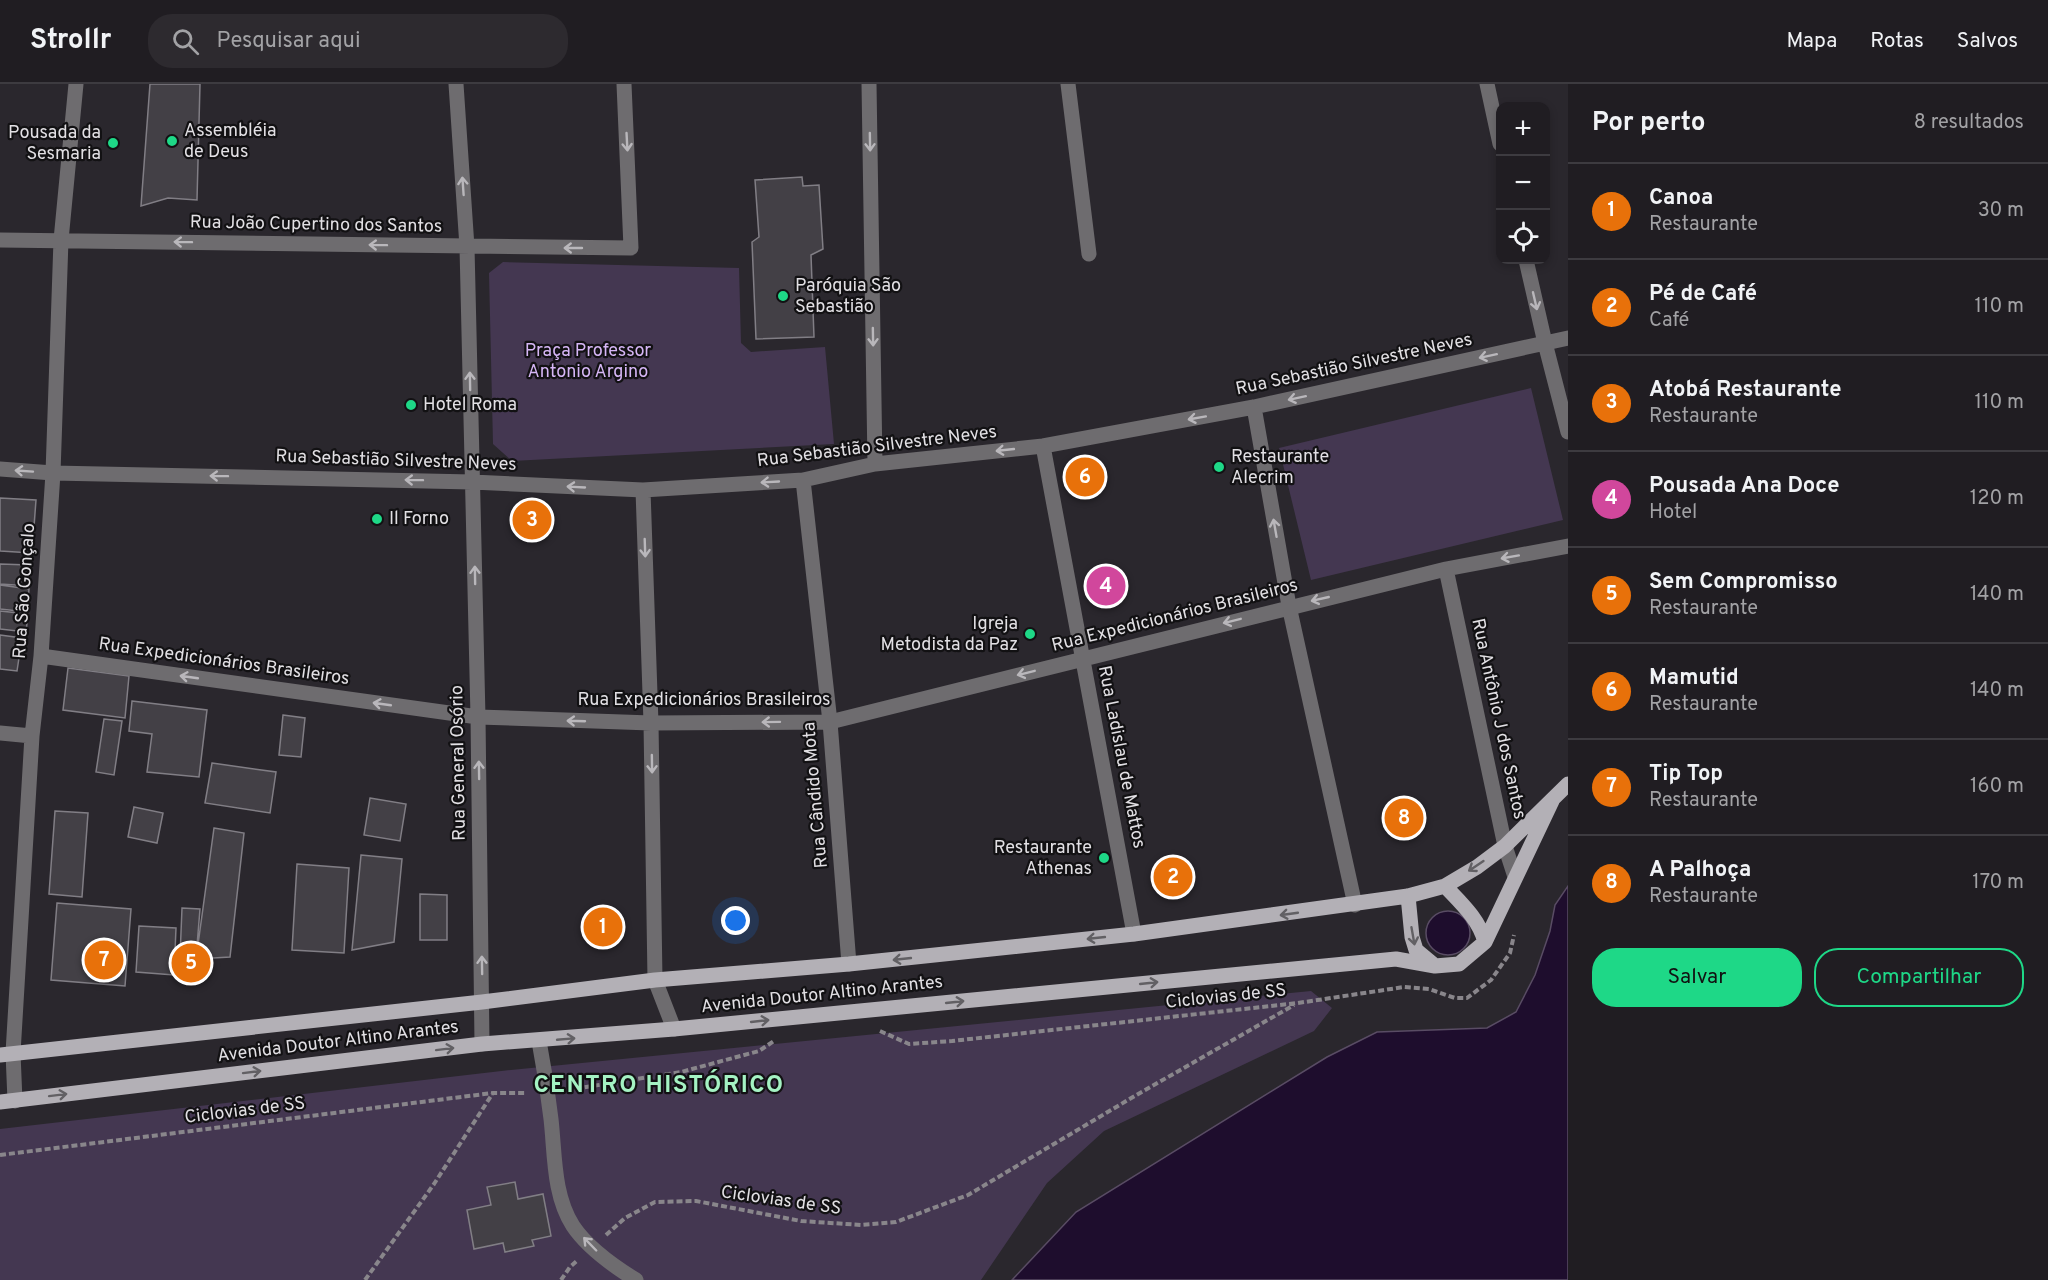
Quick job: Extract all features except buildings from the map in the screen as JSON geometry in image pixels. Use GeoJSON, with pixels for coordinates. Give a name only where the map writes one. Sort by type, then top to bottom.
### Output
{"type":"FeatureCollection","features":[{"type":"Feature","properties":{"kind":"main road","name":"Avenida Doutor Altino Arantes"},"geometry":{"type":"LineString","coordinates":[[6,1054],[482,1002],[655,980],[849,964],[1134,934],[1408,896],[1445,886],[1477,867],[1505,846],[1568,784]]}},
{"type":"Feature","properties":{"kind":"main road","name":"Avenida Doutor Altino Arantes"},"geometry":{"type":"LineString","coordinates":[[7,1101],[482,1044],[674,1029],[1396,959],[1435,966],[1459,964],[1485,942],[1552,801]]}},
{"type":"Feature","properties":{"kind":"main road"},"geometry":{"type":"LineString","coordinates":[[1445,886],[1466,907],[1482,929],[1485,942]]}},
{"type":"Feature","properties":{"kind":"main road"},"geometry":{"type":"LineString","coordinates":[[1408,896],[1412,937],[1416,950],[1435,966]]}},
{"type":"Feature","properties":{"kind":"street","name":"Rua São Gonçalo"},"geometry":{"type":"LineString","coordinates":[[7,1101],[6,1054],[53,473],[61,240],[76,84]]}},
{"type":"Feature","properties":{"kind":"street","name":"Rua General Osório"},"geometry":{"type":"LineString","coordinates":[[456,84],[467,247],[478,717],[482,1044]]}},
{"type":"Feature","properties":{"kind":"street","name":"Rua João Cupertino dos Santos"},"geometry":{"type":"LineString","coordinates":[[0,240],[632,248],[624,84]]}},
{"type":"Feature","properties":{"kind":"street"},"geometry":{"type":"LineString","coordinates":[[869,84],[875,464]]}},
{"type":"Feature","properties":{"kind":"street"},"geometry":{"type":"LineString","coordinates":[[1068,84],[1089,254]]}},
{"type":"Feature","properties":{"kind":"street"},"geometry":{"type":"LineString","coordinates":[[1487,84],[1496,126]]}},
{"type":"Feature","properties":{"kind":"street"},"geometry":{"type":"LineString","coordinates":[[1527,264],[1568,432]]}},
{"type":"Feature","properties":{"kind":"street","name":"Rua Sebastião Silvestre Neves"},"geometry":{"type":"LineString","coordinates":[[0,469],[53,473],[472,482],[643,490],[803,480],[875,464],[1043,446],[1254,407],[1568,338]]}},
{"type":"Feature","properties":{"kind":"street"},"geometry":{"type":"LineString","coordinates":[[1254,407],[1289,606],[1355,905]]}},
{"type":"Feature","properties":{"kind":"street","name":"Rua Ladislau de Mattos"},"geometry":{"type":"LineString","coordinates":[[1043,446],[1134,934]]}},
{"type":"Feature","properties":{"kind":"street","name":"Rua Cândido Mota"},"geometry":{"type":"LineString","coordinates":[[803,480],[830,722],[849,964]]}},
{"type":"Feature","properties":{"kind":"street"},"geometry":{"type":"LineString","coordinates":[[643,490],[651,723],[655,980],[674,1029]]}},
{"type":"Feature","properties":{"kind":"street","name":"Rua Expedicionários Brasileiros"},"geometry":{"type":"LineString","coordinates":[[40,656],[478,717],[651,723],[830,722],[1083,660],[1289,606],[1446,569],[1568,546]]}},
{"type":"Feature","properties":{"kind":"street","name":"Rua Antônio J dos Santos"},"geometry":{"type":"LineString","coordinates":[[1446,569],[1505,846],[1515,877]]}},
{"type":"Feature","properties":{"kind":"street"},"geometry":{"type":"LineString","coordinates":[[0,733],[32,736]]}},
{"type":"Feature","properties":{"kind":"street"},"geometry":{"type":"LineString","coordinates":[[539,1041],[548,1093],[555,1172],[573,1226],[612,1266],[636,1280]]}},
{"type":"Feature","properties":{"kind":"path","name":"Ciclovias de SS"},"geometry":{"type":"LineString","coordinates":[[561,1280],[570,1267],[625,1218],[655,1202],[696,1201],[762,1215],[861,1225],[896,1222],[968,1195],[1132,1096],[1298,1003],[909,1044],[878,1030]]}},
{"type":"Feature","properties":{"kind":"path","name":"Ciclovias de SS"},"geometry":{"type":"LineString","coordinates":[[0,1155],[493,1093],[548,1093],[598,1087],[681,1072],[759,1052],[776,1039]]}},
{"type":"Feature","properties":{"kind":"path"},"geometry":{"type":"LineString","coordinates":[[365,1280],[434,1184],[493,1093]]}},
{"type":"Feature","properties":{"kind":"green space","name":"Praça Professor Antonio Argino"},"geometry":{"type":"Polygon","coordinates":[[[503,262],[739,268],[741,343],[751,352],[825,347],[834,444],[512,461],[493,444],[489,273],[503,262]]]}},
{"type":"Feature","properties":{"kind":"green space"},"geometry":{"type":"Polygon","coordinates":[[[1531,388],[1563,520],[1311,580],[1279,448],[1531,388]]]}},
{"type":"Feature","properties":{"kind":"green space"},"geometry":{"type":"Polygon","coordinates":[[[1311,991],[1332,1008],[1314,1031],[1104,1131],[1047,1183],[981,1280],[0,1280],[0,1129],[511,1070],[1311,991]]]}},
{"type":"Feature","properties":{"kind":"shaded area"},"geometry":{"type":"Polygon","coordinates":[[[1568,886],[1568,1280],[1012,1280],[1076,1212],[1327,1057],[1377,1032],[1487,1028],[1516,1012],[1535,975],[1550,931],[1555,905],[1568,886]]]}},
{"type":"Feature","properties":{"kind":"shaded area"},"geometry":{"type":"Polygon","coordinates":[[[1448,911],[1463,918],[1470,933],[1463,948],[1448,955],[1433,948],[1426,933],[1433,918],[1448,911]]]}},
{"type":"Feature","properties":{"kind":"place","name":"Assembléia de Deus"},"geometry":{"type":"Point","coordinates":[172,141]}},
{"type":"Feature","properties":{"kind":"place","name":"Pousada da Sesmaria"},"geometry":{"type":"Point","coordinates":[113,143]}},
{"type":"Feature","properties":{"kind":"place","name":"Paróquia São Sebastião"},"geometry":{"type":"Point","coordinates":[783,296]}},
{"type":"Feature","properties":{"kind":"place","name":"Hotel Roma"},"geometry":{"type":"Point","coordinates":[411,405]}},
{"type":"Feature","properties":{"kind":"place","name":"Restaurante Alecrim"},"geometry":{"type":"Point","coordinates":[1219,467]}},
{"type":"Feature","properties":{"kind":"place","name":"Mamutid"},"geometry":{"type":"Point","coordinates":[1085,477]}},
{"type":"Feature","properties":{"kind":"place","name":"Il Forno"},"geometry":{"type":"Point","coordinates":[377,519]}},
{"type":"Feature","properties":{"kind":"place","name":"Atobá Restaurante"},"geometry":{"type":"Point","coordinates":[532,520]}},
{"type":"Feature","properties":{"kind":"place","name":"Pousada Ana Doce"},"geometry":{"type":"Point","coordinates":[1106,586]}},
{"type":"Feature","properties":{"kind":"place","name":"Igreja Metodista da Paz"},"geometry":{"type":"Point","coordinates":[1030,634]}},
{"type":"Feature","properties":{"kind":"place","name":"A Palhoça"},"geometry":{"type":"Point","coordinates":[1404,818]}},
{"type":"Feature","properties":{"kind":"place","name":"Restaurante Athenas"},"geometry":{"type":"Point","coordinates":[1104,858]}},
{"type":"Feature","properties":{"kind":"place","name":"Pé de Café"},"geometry":{"type":"Point","coordinates":[1173,877]}},
{"type":"Feature","properties":{"kind":"place","name":"Canoa"},"geometry":{"type":"Point","coordinates":[603,927]}},
{"type":"Feature","properties":{"kind":"place","name":"Tip Top"},"geometry":{"type":"Point","coordinates":[104,960]}},
{"type":"Feature","properties":{"kind":"place","name":"Sem Compromisso"},"geometry":{"type":"Point","coordinates":[191,963]}},
{"type":"Feature","properties":{"kind":"district","name":"CENTRO HISTÓRICO"},"geometry":{"type":"Point","coordinates":[659,1086]}}]}
